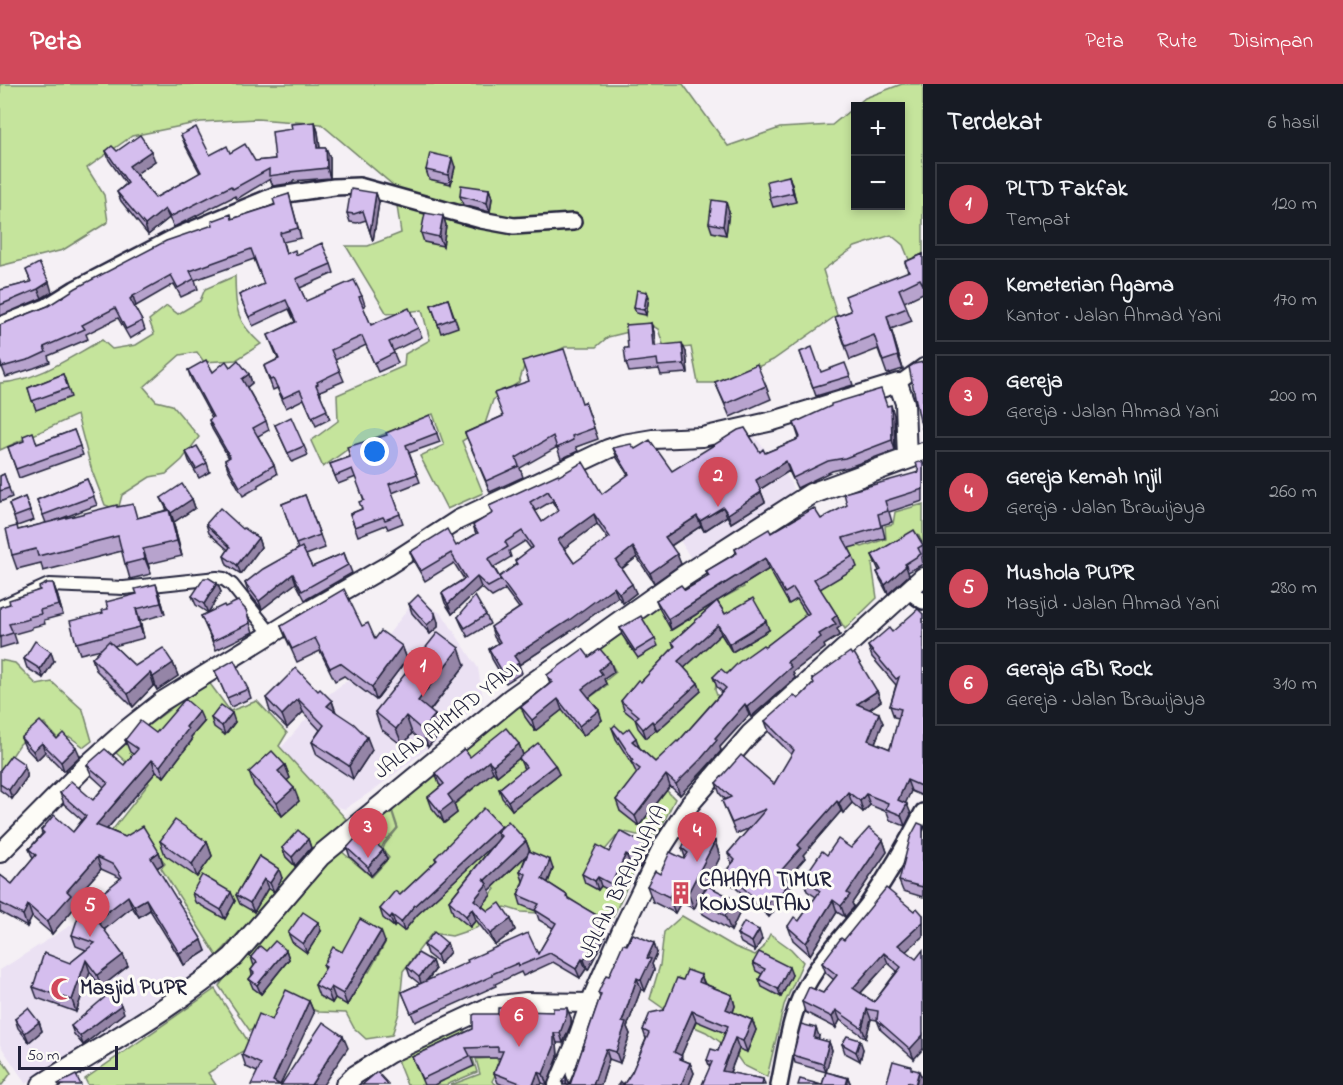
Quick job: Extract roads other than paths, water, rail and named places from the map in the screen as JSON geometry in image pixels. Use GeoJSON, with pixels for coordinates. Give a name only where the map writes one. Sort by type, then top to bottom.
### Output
{"type":"FeatureCollection","features":[{"type":"Feature","properties":{"kind":"main road"},"geometry":{"type":"LineString","coordinates":[[0,854],[50,800],[127,729],[161,702],[387,566],[458,520],[608,449],[653,439],[693,439],[712,435],[773,421],[898,383],[905,403],[915,456]]}},
{"type":"Feature","properties":{"kind":"main road","name":"JALAN AHMAD YANI"},"geometry":{"type":"LineString","coordinates":[[42,1085],[158,1012],[216,971],[233,957],[320,856],[484,720],[565,660],[684,576],[811,494],[915,456]]}},
{"type":"Feature","properties":{"kind":"main road","name":"JALAN BRAWIJAYA"},"geometry":{"type":"LineString","coordinates":[[558,1085],[621,932],[653,867],[690,804],[750,734],[916,596],[923,577]]}},
{"type":"Feature","properties":{"kind":"main road"},"geometry":{"type":"LineString","coordinates":[[345,1085],[355,1075],[390,1053],[491,1006],[526,1002],[590,1004]]}},
{"type":"Feature","properties":{"kind":"street"},"geometry":{"type":"LineString","coordinates":[[0,325],[46,307],[177,236],[273,196],[334,187],[359,186],[481,220],[514,226],[573,222]]}},
{"type":"Feature","properties":{"kind":"street"},"geometry":{"type":"LineString","coordinates":[[898,383],[923,365]]}},
{"type":"Feature","properties":{"kind":"street"},"geometry":{"type":"LineString","coordinates":[[0,607],[49,585],[124,588],[217,578],[224,579],[232,585],[271,634]]}},
{"type":"Feature","properties":{"kind":"street"},"geometry":{"type":"LineString","coordinates":[[779,1085],[800,998],[811,976],[821,960],[846,932],[874,894],[907,843],[923,812]]}},
{"type":"Feature","properties":{"kind":"place","name":"Kemeterian Agama"},"geometry":{"type":"Point","coordinates":[718,507]}},
{"type":"Feature","properties":{"kind":"place","name":"PLTD Fakfak"},"geometry":{"type":"Point","coordinates":[423,697]}},
{"type":"Feature","properties":{"kind":"place","name":"Gereja"},"geometry":{"type":"Point","coordinates":[368,858]}},
{"type":"Feature","properties":{"kind":"place","name":"Gereja Kemah Injil"},"geometry":{"type":"Point","coordinates":[697,862]}},
{"type":"Feature","properties":{"kind":"place","name":"CAHAYA TIMUR KONSULTAN"},"geometry":{"type":"Point","coordinates":[681,893]}},
{"type":"Feature","properties":{"kind":"place","name":"Mushola PUPR"},"geometry":{"type":"Point","coordinates":[90,937]}},
{"type":"Feature","properties":{"kind":"place","name":"Masjid PUPR"},"geometry":{"type":"Point","coordinates":[62,989]}},
{"type":"Feature","properties":{"kind":"place","name":"Geraja GBI Rock"},"geometry":{"type":"Point","coordinates":[519,1047]}}]}
